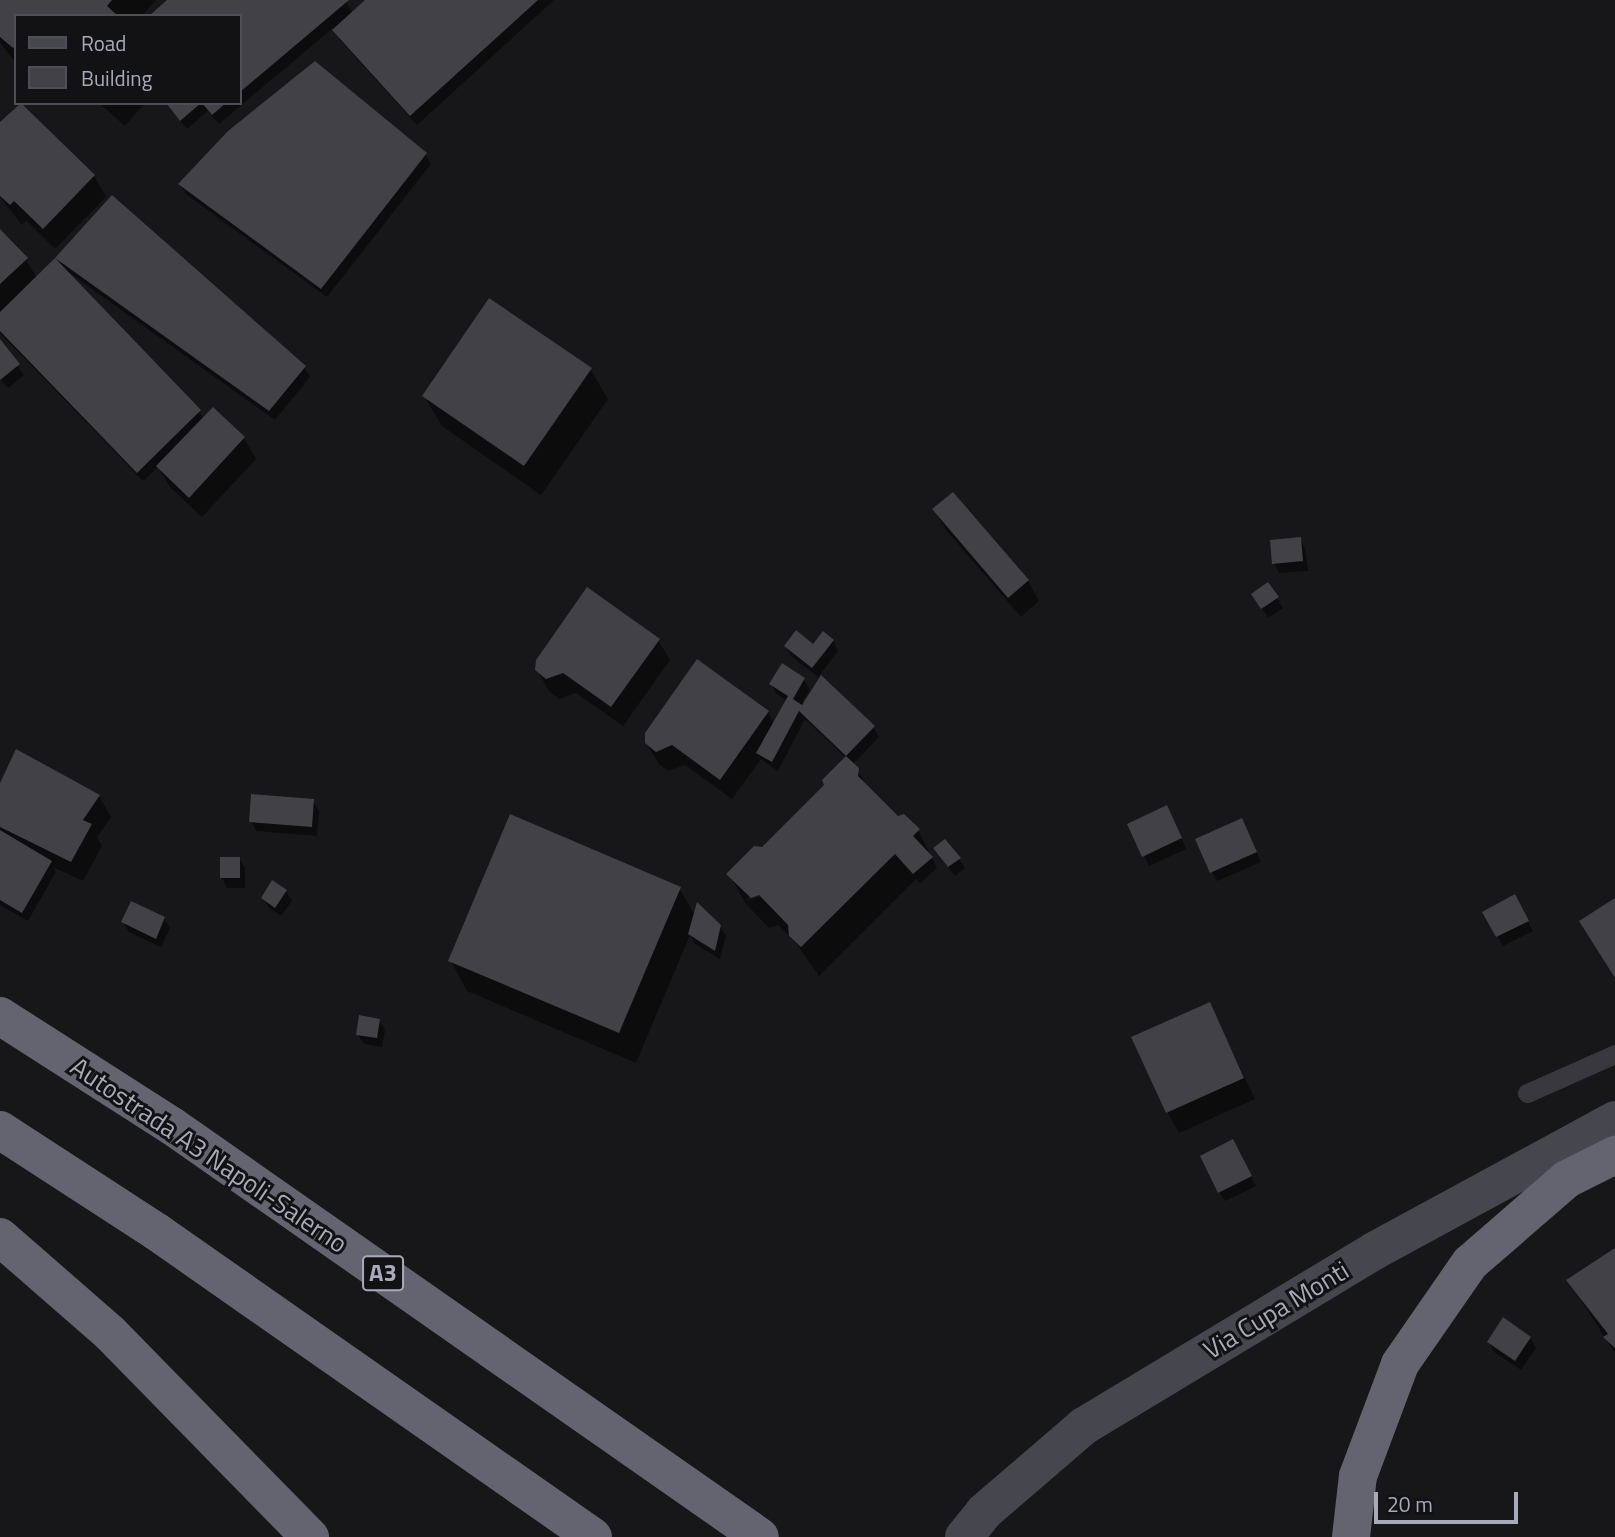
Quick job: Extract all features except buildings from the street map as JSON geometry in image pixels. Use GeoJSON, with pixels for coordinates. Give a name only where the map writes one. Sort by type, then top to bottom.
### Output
{"type":"FeatureCollection","features":[{"type":"Feature","properties":{"kind":"highway","name":"Autostrada A3 Napoli-Salerno"},"geometry":{"type":"LineString","coordinates":[[0,1016],[172,1126],[760,1537]]}},
{"type":"Feature","properties":{"kind":"highway"},"geometry":{"type":"LineString","coordinates":[[0,1130],[157,1232],[593,1537]]}},
{"type":"Feature","properties":{"kind":"highway"},"geometry":{"type":"LineString","coordinates":[[1351,1537],[1358,1476],[1400,1364],[1470,1263],[1567,1179],[1615,1155]]}},
{"type":"Feature","properties":{"kind":"highway"},"geometry":{"type":"LineString","coordinates":[[0,1237],[110,1333],[310,1537]]}},
{"type":"Feature","properties":{"kind":"street","name":"Via Cupa Monti"},"geometry":{"type":"LineString","coordinates":[[964,1537],[984,1512],[1084,1426],[1374,1251],[1615,1120]]}},
{"type":"Feature","properties":{"kind":"lane"},"geometry":{"type":"LineString","coordinates":[[1527,1093],[1615,1054]]}}]}
